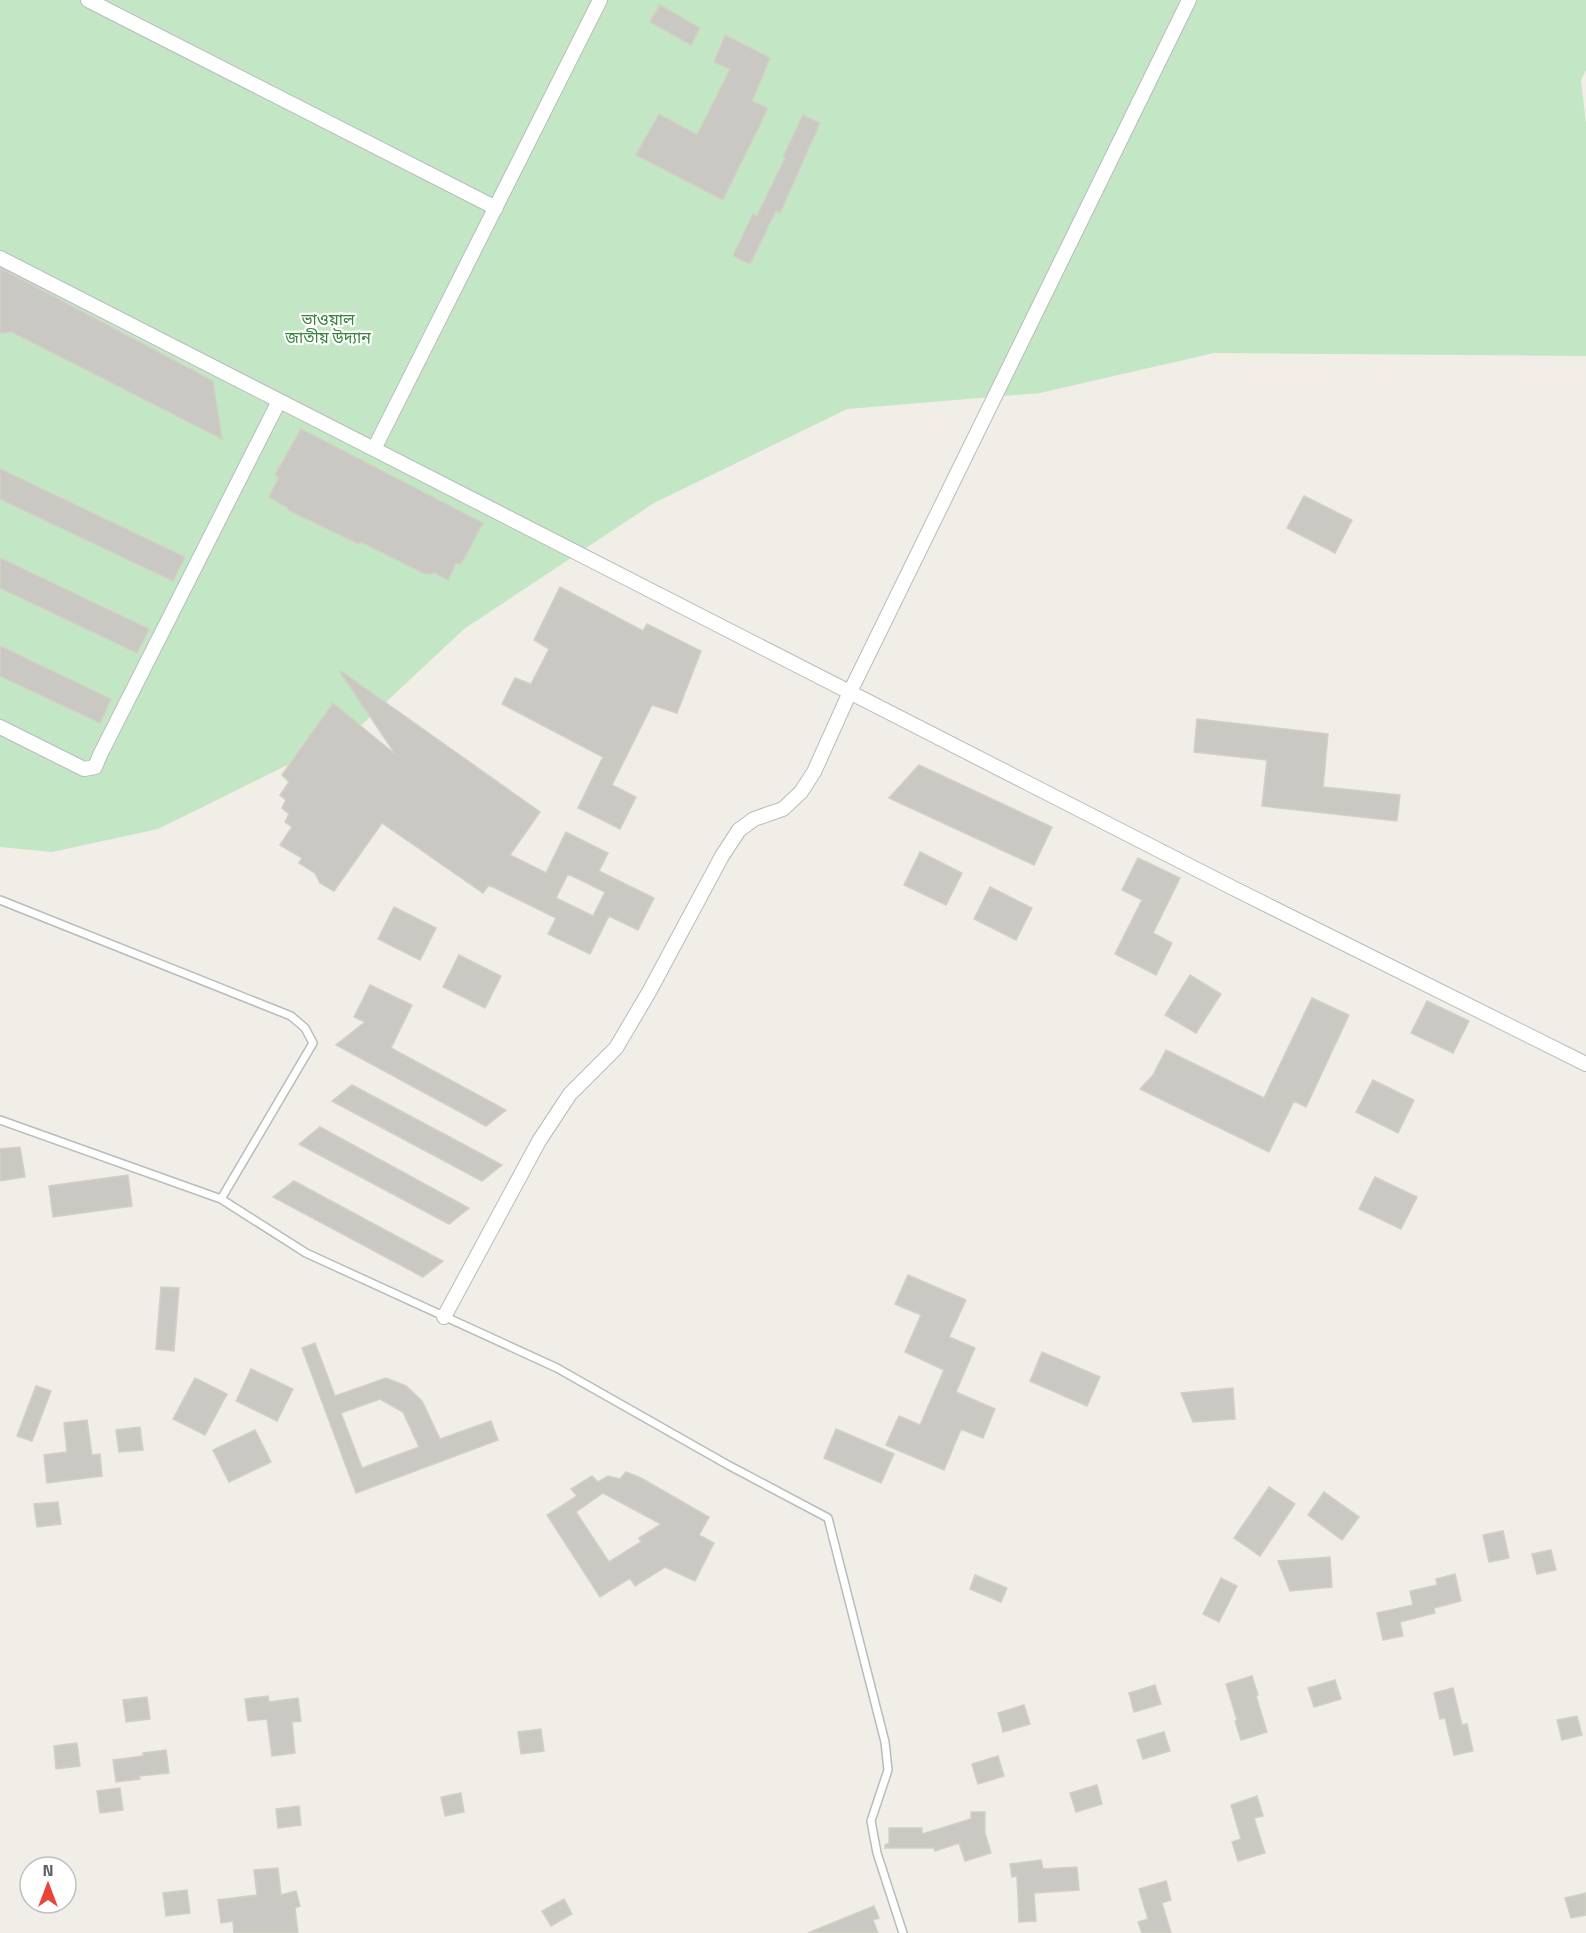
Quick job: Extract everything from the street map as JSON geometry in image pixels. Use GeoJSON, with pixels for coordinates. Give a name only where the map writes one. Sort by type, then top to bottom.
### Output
{"type":"FeatureCollection","features":[{"type":"Feature","properties":{"kind":"street"},"geometry":{"type":"LineString","coordinates":[[88,0],[496,208]]}},
{"type":"Feature","properties":{"kind":"street"},"geometry":{"type":"LineString","coordinates":[[374,449],[600,0]]}},
{"type":"Feature","properties":{"kind":"street"},"geometry":{"type":"LineString","coordinates":[[444,1317],[539,1141],[570,1094],[616,1048],[649,992],[722,856],[739,830],[754,819],[783,809],[801,792],[814,772],[850,692],[1189,0]]}},
{"type":"Feature","properties":{"kind":"street"},"geometry":{"type":"LineString","coordinates":[[0,258],[1233,888],[1586,1064]]}},
{"type":"Feature","properties":{"kind":"street"},"geometry":{"type":"LineString","coordinates":[[0,727],[84,769],[95,767],[279,401]]}},
{"type":"Feature","properties":{"kind":"lane"},"geometry":{"type":"LineString","coordinates":[[0,900],[291,1016],[305,1028],[313,1043],[221,1200]]}},
{"type":"Feature","properties":{"kind":"lane"},"geometry":{"type":"LineString","coordinates":[[0,1120],[221,1200],[306,1253],[557,1368],[728,1465],[828,1518],[885,1742],[888,1770],[871,1821],[877,1853],[903,1933]]}},
{"type":"Feature","properties":{"kind":"green space","name":"ভাওয়াল জাতীয় উদ্যান"},"geometry":{"type":"Polygon","coordinates":[[[0,0],[1586,0],[1586,70],[1581,80],[1586,123],[1586,356],[1214,353],[1040,393],[847,409],[654,503],[464,629],[354,732],[158,829],[52,852],[0,847],[0,0]]]}},
{"type":"Feature","properties":{"kind":"building"},"geometry":{"type":"Polygon","coordinates":[[[660,5],[700,28],[691,45],[650,22],[660,5]]]}},
{"type":"Feature","properties":{"kind":"building"},"geometry":{"type":"Polygon","coordinates":[[[725,35],[770,58],[752,101],[768,108],[723,200],[636,155],[659,114],[697,135],[730,69],[714,62],[725,35]]]}},
{"type":"Feature","properties":{"kind":"building"},"geometry":{"type":"Polygon","coordinates":[[[803,115],[820,123],[780,213],[776,211],[750,264],[733,256],[753,214],[757,216],[803,115]]]}},
{"type":"Feature","properties":{"kind":"building"},"geometry":{"type":"Polygon","coordinates":[[[0,268],[213,381],[222,439],[12,332],[0,333],[0,268]]]}},
{"type":"Feature","properties":{"kind":"building"},"geometry":{"type":"Polygon","coordinates":[[[301,429],[483,523],[461,564],[456,563],[448,580],[433,572],[432,574],[423,573],[361,542],[359,544],[288,510],[269,497],[279,477],[275,475],[301,429]]]}},
{"type":"Feature","properties":{"kind":"building"},"geometry":{"type":"Polygon","coordinates":[[[0,469],[185,557],[173,581],[0,499],[0,469]]]}},
{"type":"Feature","properties":{"kind":"building"},"geometry":{"type":"Polygon","coordinates":[[[1304,496],[1352,520],[1335,553],[1287,528],[1304,496]]]}},
{"type":"Feature","properties":{"kind":"building"},"geometry":{"type":"Polygon","coordinates":[[[0,558],[149,629],[137,653],[0,588],[0,558]]]}},
{"type":"Feature","properties":{"kind":"building"},"geometry":{"type":"Polygon","coordinates":[[[560,587],[643,631],[647,624],[701,651],[677,713],[652,705],[612,785],[636,797],[620,829],[578,808],[603,757],[502,704],[515,678],[531,684],[549,649],[534,640],[560,587]]]}},
{"type":"Feature","properties":{"kind":"building"},"geometry":{"type":"Polygon","coordinates":[[[0,646],[111,699],[100,723],[0,676],[0,646]]]}},
{"type":"Feature","properties":{"kind":"building"},"geometry":{"type":"Polygon","coordinates":[[[340,672],[540,812],[510,855],[546,873],[566,832],[608,853],[599,871],[654,898],[638,930],[609,916],[590,954],[548,934],[556,918],[489,885],[483,893],[382,823],[334,891],[320,883],[315,873],[299,863],[302,858],[280,845],[292,827],[285,822],[289,814],[282,808],[286,800],[280,795],[289,782],[282,775],[333,703],[396,755],[340,672]],[[568,874],[556,898],[593,916],[605,892],[568,874]]]}},
{"type":"Feature","properties":{"kind":"building"},"geometry":{"type":"Polygon","coordinates":[[[1197,719],[1328,734],[1323,787],[1400,795],[1397,821],[1262,806],[1267,760],[1194,752],[1197,719]]]}},
{"type":"Feature","properties":{"kind":"building"},"geometry":{"type":"Polygon","coordinates":[[[919,765],[1052,827],[1034,865],[889,798],[919,765]]]}},
{"type":"Feature","properties":{"kind":"building"},"geometry":{"type":"Polygon","coordinates":[[[920,852],[962,873],[946,905],[904,885],[920,852]]]}},
{"type":"Feature","properties":{"kind":"building"},"geometry":{"type":"Polygon","coordinates":[[[1138,858],[1180,878],[1153,933],[1172,943],[1156,975],[1115,954],[1142,900],[1122,890],[1138,858]]]}},
{"type":"Feature","properties":{"kind":"building"},"geometry":{"type":"Polygon","coordinates":[[[990,887],[1032,908],[1016,940],[974,919],[990,887]]]}},
{"type":"Feature","properties":{"kind":"building"},"geometry":{"type":"Polygon","coordinates":[[[394,907],[436,928],[420,960],[378,939],[394,907]]]}},
{"type":"Feature","properties":{"kind":"building"},"geometry":{"type":"Polygon","coordinates":[[[459,955],[501,976],[485,1008],[443,987],[459,955]]]}},
{"type":"Feature","properties":{"kind":"building"},"geometry":{"type":"Polygon","coordinates":[[[1190,975],[1221,994],[1196,1033],[1165,1015],[1190,975]]]}},
{"type":"Feature","properties":{"kind":"building"},"geometry":{"type":"Polygon","coordinates":[[[370,985],[412,1005],[391,1048],[506,1110],[486,1126],[336,1045],[365,1022],[354,1017],[370,985]]]}},
{"type":"Feature","properties":{"kind":"building"},"geometry":{"type":"Polygon","coordinates":[[[1312,998],[1349,1015],[1306,1107],[1294,1101],[1269,1152],[1140,1089],[1153,1075],[1166,1050],[1264,1098],[1312,998]]]}},
{"type":"Feature","properties":{"kind":"building"},"geometry":{"type":"Polygon","coordinates":[[[1427,1001],[1469,1021],[1453,1053],[1411,1033],[1427,1001]]]}},
{"type":"Feature","properties":{"kind":"building"},"geometry":{"type":"Polygon","coordinates":[[[1373,1080],[1414,1100],[1398,1133],[1356,1112],[1373,1080]]]}},
{"type":"Feature","properties":{"kind":"building"},"geometry":{"type":"Polygon","coordinates":[[[352,1085],[502,1165],[482,1181],[332,1101],[352,1085]]]}},
{"type":"Feature","properties":{"kind":"building"},"geometry":{"type":"Polygon","coordinates":[[[320,1127],[469,1208],[449,1224],[299,1144],[320,1127]]]}},
{"type":"Feature","properties":{"kind":"building"},"geometry":{"type":"Polygon","coordinates":[[[20,1147],[25,1177],[0,1181],[0,1149],[20,1147]]]}},
{"type":"Feature","properties":{"kind":"building"},"geometry":{"type":"Polygon","coordinates":[[[128,1175],[132,1206],[53,1217],[49,1186],[128,1175]]]}},
{"type":"Feature","properties":{"kind":"building"},"geometry":{"type":"Polygon","coordinates":[[[1375,1177],[1417,1197],[1401,1229],[1359,1209],[1375,1177]]]}},
{"type":"Feature","properties":{"kind":"building"},"geometry":{"type":"Polygon","coordinates":[[[294,1181],[443,1261],[423,1277],[273,1197],[294,1181]]]}},
{"type":"Feature","properties":{"kind":"building"},"geometry":{"type":"Polygon","coordinates":[[[908,1275],[966,1300],[949,1337],[975,1348],[956,1392],[995,1409],[983,1438],[961,1429],[944,1470],[886,1445],[899,1416],[920,1425],[944,1370],[905,1352],[921,1315],[895,1304],[908,1275]]]}},
{"type":"Feature","properties":{"kind":"building"},"geometry":{"type":"Polygon","coordinates":[[[161,1287],[179,1288],[174,1351],[156,1349],[161,1287]]]}},
{"type":"Feature","properties":{"kind":"building"},"geometry":{"type":"Polygon","coordinates":[[[315,1343],[335,1396],[386,1378],[406,1386],[422,1401],[440,1439],[491,1421],[498,1440],[356,1493],[302,1348],[315,1343]],[[380,1399],[341,1413],[362,1468],[419,1447],[403,1412],[380,1399]]]}},
{"type":"Feature","properties":{"kind":"building"},"geometry":{"type":"Polygon","coordinates":[[[1042,1352],[1100,1377],[1087,1406],[1030,1381],[1042,1352]]]}},
{"type":"Feature","properties":{"kind":"building"},"geometry":{"type":"Polygon","coordinates":[[[251,1369],[293,1389],[277,1421],[236,1401],[251,1369]]]}},
{"type":"Feature","properties":{"kind":"building"},"geometry":{"type":"Polygon","coordinates":[[[195,1378],[227,1394],[205,1435],[173,1419],[195,1378]]]}},
{"type":"Feature","properties":{"kind":"building"},"geometry":{"type":"Polygon","coordinates":[[[36,1386],[51,1391],[32,1441],[17,1436],[36,1386]]]}},
{"type":"Feature","properties":{"kind":"building"},"geometry":{"type":"Polygon","coordinates":[[[1233,1388],[1235,1419],[1193,1422],[1181,1393],[1233,1388]]]}},
{"type":"Feature","properties":{"kind":"building"},"geometry":{"type":"Polygon","coordinates":[[[87,1420],[92,1455],[100,1454],[102,1476],[47,1483],[44,1455],[67,1452],[64,1423],[87,1420]]]}},
{"type":"Feature","properties":{"kind":"building"},"geometry":{"type":"Polygon","coordinates":[[[140,1427],[143,1450],[119,1452],[116,1430],[140,1427]]]}},
{"type":"Feature","properties":{"kind":"building"},"geometry":{"type":"Polygon","coordinates":[[[836,1429],[894,1454],[881,1483],[824,1458],[836,1429]]]}},
{"type":"Feature","properties":{"kind":"building"},"geometry":{"type":"Polygon","coordinates":[[[255,1430],[271,1462],[229,1482],[213,1450],[255,1430]]]}},
{"type":"Feature","properties":{"kind":"building"},"geometry":{"type":"Polygon","coordinates":[[[626,1472],[641,1478],[709,1517],[699,1535],[714,1543],[695,1581],[665,1567],[635,1586],[630,1578],[600,1597],[547,1515],[577,1496],[571,1489],[592,1476],[598,1482],[608,1476],[620,1479],[626,1472]],[[603,1493],[576,1512],[609,1562],[641,1542],[639,1538],[661,1524],[603,1493]]]}},
{"type":"Feature","properties":{"kind":"building"},"geometry":{"type":"Polygon","coordinates":[[[1269,1487],[1295,1504],[1260,1556],[1234,1538],[1269,1487]]]}},
{"type":"Feature","properties":{"kind":"building"},"geometry":{"type":"Polygon","coordinates":[[[1324,1492],[1359,1517],[1342,1540],[1308,1515],[1324,1492]]]}},
{"type":"Feature","properties":{"kind":"building"},"geometry":{"type":"Polygon","coordinates":[[[58,1502],[61,1524],[37,1527],[34,1504],[58,1502]]]}},
{"type":"Feature","properties":{"kind":"building"},"geometry":{"type":"Polygon","coordinates":[[[1503,1531],[1509,1558],[1489,1562],[1483,1535],[1503,1531]]]}},
{"type":"Feature","properties":{"kind":"building"},"geometry":{"type":"Polygon","coordinates":[[[1551,1550],[1556,1570],[1537,1574],[1532,1554],[1551,1550]]]}},
{"type":"Feature","properties":{"kind":"building"},"geometry":{"type":"Polygon","coordinates":[[[1330,1557],[1332,1587],[1290,1591],[1278,1561],[1330,1557]]]}},
{"type":"Feature","properties":{"kind":"building"},"geometry":{"type":"Polygon","coordinates":[[[1455,1574],[1461,1601],[1434,1608],[1435,1613],[1400,1622],[1403,1636],[1383,1640],[1377,1613],[1413,1605],[1410,1591],[1437,1585],[1436,1579],[1455,1574]]]}},
{"type":"Feature","properties":{"kind":"building"},"geometry":{"type":"Polygon","coordinates":[[[975,1575],[1007,1588],[1001,1602],[970,1589],[975,1575]]]}},
{"type":"Feature","properties":{"kind":"building"},"geometry":{"type":"Polygon","coordinates":[[[1221,1578],[1237,1586],[1219,1622],[1203,1614],[1221,1578]]]}},
{"type":"Feature","properties":{"kind":"building"},"geometry":{"type":"Polygon","coordinates":[[[1252,1676],[1267,1732],[1241,1740],[1226,1684],[1252,1676]]]}},
{"type":"Feature","properties":{"kind":"building"},"geometry":{"type":"Polygon","coordinates":[[[1335,1680],[1341,1699],[1314,1707],[1308,1688],[1335,1680]]]}},
{"type":"Feature","properties":{"kind":"building"},"geometry":{"type":"Polygon","coordinates":[[[1155,1685],[1161,1704],[1134,1712],[1129,1693],[1155,1685]]]}},
{"type":"Feature","properties":{"kind":"building"},"geometry":{"type":"Polygon","coordinates":[[[1453,1688],[1462,1725],[1467,1724],[1473,1751],[1454,1755],[1445,1718],[1440,1719],[1434,1693],[1453,1688]]]}},
{"type":"Feature","properties":{"kind":"building"},"geometry":{"type":"Polygon","coordinates":[[[268,1696],[269,1702],[298,1698],[301,1721],[292,1722],[295,1753],[272,1756],[267,1719],[248,1721],[245,1699],[268,1696]]]}},
{"type":"Feature","properties":{"kind":"building"},"geometry":{"type":"Polygon","coordinates":[[[147,1697],[150,1719],[126,1722],[123,1700],[147,1697]]]}},
{"type":"Feature","properties":{"kind":"building"},"geometry":{"type":"Polygon","coordinates":[[[1024,1705],[1030,1724],[1003,1732],[998,1713],[1024,1705]]]}},
{"type":"Feature","properties":{"kind":"building"},"geometry":{"type":"Polygon","coordinates":[[[1577,1716],[1582,1735],[1562,1740],[1557,1720],[1577,1716]]]}},
{"type":"Feature","properties":{"kind":"building"},"geometry":{"type":"Polygon","coordinates":[[[541,1729],[544,1751],[521,1754],[518,1732],[541,1729]]]}},
{"type":"Feature","properties":{"kind":"building"},"geometry":{"type":"Polygon","coordinates":[[[1164,1732],[1170,1751],[1143,1759],[1137,1740],[1164,1732]]]}},
{"type":"Feature","properties":{"kind":"building"},"geometry":{"type":"Polygon","coordinates":[[[77,1743],[80,1766],[56,1769],[54,1746],[77,1743]]]}},
{"type":"Feature","properties":{"kind":"building"},"geometry":{"type":"Polygon","coordinates":[[[166,1750],[169,1773],[139,1776],[140,1779],[116,1782],[113,1760],[166,1750]]]}},
{"type":"Feature","properties":{"kind":"building"},"geometry":{"type":"Polygon","coordinates":[[[998,1756],[1004,1776],[978,1784],[972,1764],[998,1756]]]}},
{"type":"Feature","properties":{"kind":"building"},"geometry":{"type":"Polygon","coordinates":[[[1097,1785],[1102,1804],[1076,1812],[1070,1793],[1097,1785]]]}},
{"type":"Feature","properties":{"kind":"building"},"geometry":{"type":"Polygon","coordinates":[[[120,1788],[123,1810],[100,1813],[97,1791],[120,1788]]]}},
{"type":"Feature","properties":{"kind":"building"},"geometry":{"type":"Polygon","coordinates":[[[461,1793],[464,1812],[445,1816],[441,1797],[461,1793]]]}},
{"type":"Feature","properties":{"kind":"building"},"geometry":{"type":"Polygon","coordinates":[[[1257,1796],[1263,1816],[1254,1818],[1265,1853],[1238,1861],[1232,1842],[1241,1839],[1231,1805],[1257,1796]]]}},
{"type":"Feature","properties":{"kind":"building"},"geometry":{"type":"Polygon","coordinates":[[[299,1806],[301,1825],[278,1828],[276,1809],[299,1806]]]}},
{"type":"Feature","properties":{"kind":"building"},"geometry":{"type":"Polygon","coordinates":[[[971,1812],[985,1812],[985,1833],[991,1853],[965,1861],[959,1843],[935,1851],[934,1848],[885,1848],[885,1845],[889,1843],[889,1828],[922,1828],[922,1834],[971,1819],[971,1812]]]}},
{"type":"Feature","properties":{"kind":"building"},"geometry":{"type":"Polygon","coordinates":[[[1041,1860],[1043,1869],[1077,1867],[1079,1890],[1034,1893],[1036,1921],[1019,1922],[1017,1876],[1012,1877],[1010,1864],[1041,1860]]]}},
{"type":"Feature","properties":{"kind":"building"},"geometry":{"type":"Polygon","coordinates":[[[278,1868],[281,1895],[296,1891],[300,1906],[295,1908],[298,1933],[234,1933],[233,1921],[221,1923],[218,1900],[257,1895],[254,1870],[278,1868]]]}},
{"type":"Feature","properties":{"kind":"building"},"geometry":{"type":"Polygon","coordinates":[[[1166,1881],[1171,1900],[1162,1903],[1171,1933],[1142,1933],[1138,1922],[1148,1919],[1139,1889],[1166,1881]]]}},
{"type":"Feature","properties":{"kind":"building"},"geometry":{"type":"Polygon","coordinates":[[[187,1890],[190,1913],[166,1916],[163,1893],[187,1890]]]}},
{"type":"Feature","properties":{"kind":"building"},"geometry":{"type":"Polygon","coordinates":[[[1586,1893],[1586,1915],[1571,1918],[1565,1898],[1586,1893]]]}},
{"type":"Feature","properties":{"kind":"building"},"geometry":{"type":"Polygon","coordinates":[[[564,1899],[572,1914],[551,1926],[542,1911],[564,1899]]]}},
{"type":"Feature","properties":{"kind":"building"},"geometry":{"type":"Polygon","coordinates":[[[874,1906],[879,1918],[873,1920],[878,1933],[808,1933],[874,1906]]]}}]}
